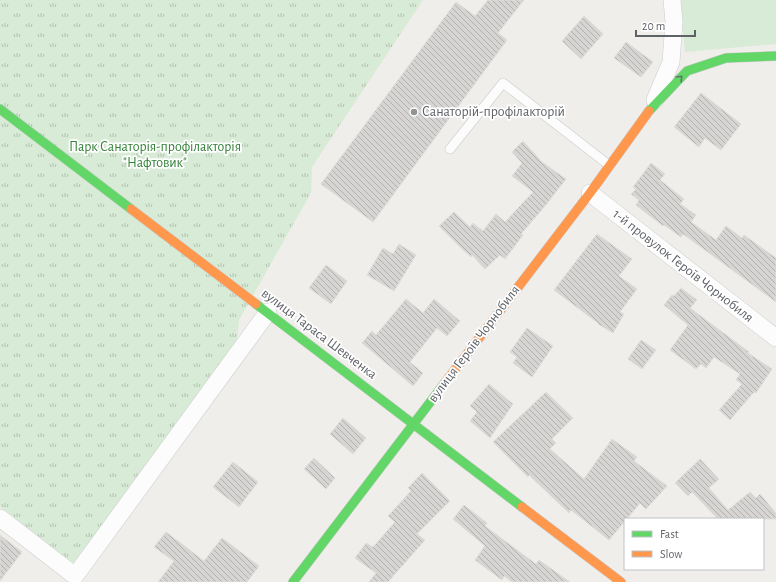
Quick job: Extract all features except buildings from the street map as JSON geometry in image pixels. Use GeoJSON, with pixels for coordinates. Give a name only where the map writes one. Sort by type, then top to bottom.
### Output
{"type":"FeatureCollection","features":[{"type":"Feature","properties":{"kind":"street","name":"вулиця Героїв Чорнобиля"},"geometry":{"type":"LineString","coordinates":[[653,106],[671,62],[674,22],[672,0]]}},
{"type":"Feature","properties":{"kind":"street","name":"вулиця Героїв Чорнобиля"},"geometry":{"type":"LineString","coordinates":[[293,582],[590,193],[653,106],[687,71],[726,58],[776,56]]}},
{"type":"Feature","properties":{"kind":"street","name":"вулиця Тараса Шевченка"},"geometry":{"type":"LineString","coordinates":[[0,109],[621,582]]}},
{"type":"Feature","properties":{"kind":"street","name":"1-й провулок Героїв Чорнобиля"},"geometry":{"type":"LineString","coordinates":[[590,193],[776,338]]}},
{"type":"Feature","properties":{"kind":"street"},"geometry":{"type":"LineString","coordinates":[[0,518],[75,576],[268,312]]}},
{"type":"Feature","properties":{"kind":"lane"},"geometry":{"type":"LineString","coordinates":[[450,149],[502,83],[610,166]]}},
{"type":"Feature","properties":{"kind":"green space","name":"Парк Санаторія-профілакторія \"Нафтовик\""},"geometry":{"type":"Polygon","coordinates":[[[0,0],[423,0],[312,167],[311,193],[239,320],[237,341],[78,567],[0,507],[0,0]]]}},
{"type":"Feature","properties":{"kind":"green space"},"geometry":{"type":"Polygon","coordinates":[[[680,0],[776,0],[776,44],[685,52],[680,0]]]}},
{"type":"Feature","properties":{"kind":"traffic: fast"},"geometry":{"type":"LineString","coordinates":[[649,111],[687,71],[726,58],[776,56]]}},
{"type":"Feature","properties":{"kind":"traffic: fast"},"geometry":{"type":"LineString","coordinates":[[0,109],[131,209]]}},
{"type":"Feature","properties":{"kind":"traffic: fast"},"geometry":{"type":"LineString","coordinates":[[256,304],[522,507]]}},
{"type":"Feature","properties":{"kind":"traffic: fast"},"geometry":{"type":"LineString","coordinates":[[293,582],[444,384]]}},
{"type":"Feature","properties":{"kind":"traffic: slow"},"geometry":{"type":"LineString","coordinates":[[444,384],[590,193],[649,111]]}},
{"type":"Feature","properties":{"kind":"traffic: slow"},"geometry":{"type":"LineString","coordinates":[[131,209],[256,304]]}},
{"type":"Feature","properties":{"kind":"traffic: slow"},"geometry":{"type":"LineString","coordinates":[[522,507],[621,582]]}},
{"type":"Feature","properties":{"kind":"place","name":"Санаторій-профілакторій"},"geometry":{"type":"Point","coordinates":[414,112]}}]}
